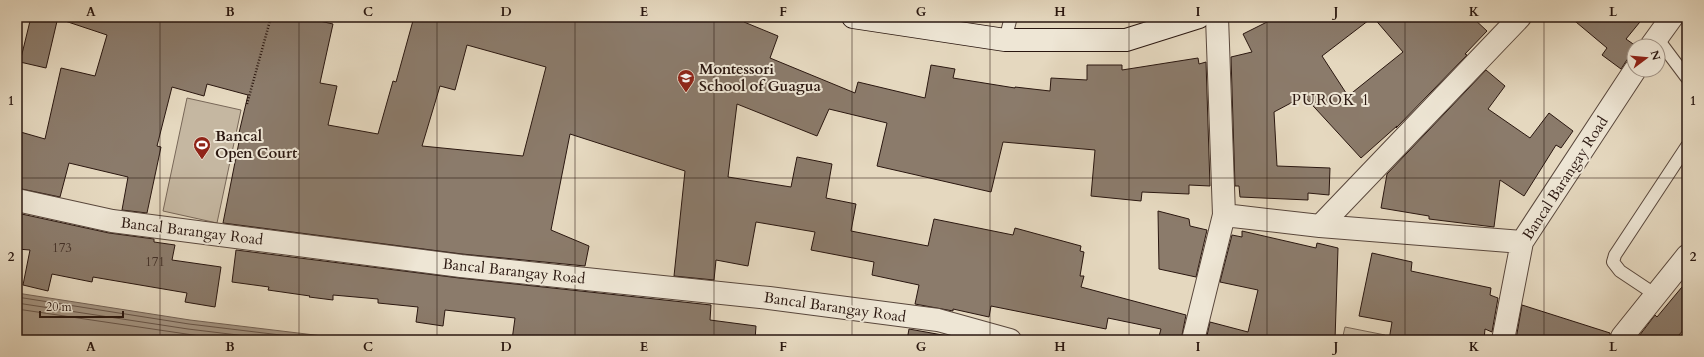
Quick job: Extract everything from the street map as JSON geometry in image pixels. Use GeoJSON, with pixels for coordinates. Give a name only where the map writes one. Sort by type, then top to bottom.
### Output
{"type":"FeatureCollection","features":[{"type":"Feature","properties":{"kind":"street"},"geometry":{"type":"LineString","coordinates":[[853,17],[1005,40],[1126,40],[1199,17]]}},
{"type":"Feature","properties":{"kind":"street"},"geometry":{"type":"LineString","coordinates":[[1193,340],[1224,215],[1217,17]]}},
{"type":"Feature","properties":{"kind":"street"},"geometry":{"type":"LineString","coordinates":[[1320,226],[1520,17]]}},
{"type":"Feature","properties":{"kind":"street"},"geometry":{"type":"LineString","coordinates":[[1657,38],[1672,17]]}},
{"type":"Feature","properties":{"kind":"street","name":"Bancal Barangay Road"},"geometry":{"type":"LineString","coordinates":[[1503,340],[1522,242],[1630,78]]}},
{"type":"Feature","properties":{"kind":"street","name":"Bancal Barangay Road"},"geometry":{"type":"LineString","coordinates":[[17,200],[112,221],[462,266],[768,298],[938,320],[1010,340]]}},
{"type":"Feature","properties":{"kind":"street"},"geometry":{"type":"LineString","coordinates":[[1224,215],[1320,226],[1522,242]]}},
{"type":"Feature","properties":{"kind":"street"},"geometry":{"type":"LineString","coordinates":[[1622,338],[1687,256]]}},
{"type":"Feature","properties":{"kind":"lane"},"geometry":{"type":"LineString","coordinates":[[1005,40],[1011,17]]}},
{"type":"Feature","properties":{"kind":"lane"},"geometry":{"type":"LineString","coordinates":[[1666,55],[1687,78]]}},
{"type":"Feature","properties":{"kind":"lane"},"geometry":{"type":"LineString","coordinates":[[1656,295],[1620,271],[1613,262],[1614,255],[1687,146]]}},
{"type":"Feature","properties":{"kind":"path"},"geometry":{"type":"LineString","coordinates":[[247,104],[271,17]]}},
{"type":"Feature","properties":{"kind":"shaded area","name":"Bancal Open Court"},"geometry":{"type":"Polygon","coordinates":[[[187,98],[241,110],[217,223],[163,211],[187,98]]]}},
{"type":"Feature","properties":{"kind":"shaded area"},"geometry":{"type":"Polygon","coordinates":[[[1345,327],[1385,335],[1384,340],[1342,340],[1345,327]]]}},
{"type":"Feature","properties":{"kind":"water"},"geometry":{"type":"Polygon","coordinates":[[[17,293],[190,320],[356,340],[17,340],[17,293]]]}},
{"type":"Feature","properties":{"kind":"building"},"geometry":{"type":"Polygon","coordinates":[[[31,17],[58,17],[46,68],[20,62],[31,17]]]}},
{"type":"Feature","properties":{"kind":"building"},"geometry":{"type":"Polygon","coordinates":[[[66,17],[302,17],[333,24],[320,83],[337,86],[328,125],[378,134],[393,81],[396,82],[414,17],[746,17],[744,22],[778,36],[770,58],[855,93],[858,82],[925,98],[931,65],[955,69],[953,78],[1015,88],[1050,91],[1051,78],[1087,80],[1087,65],[1122,65],[1122,70],[1198,58],[1199,64],[1206,62],[1210,186],[1189,185],[1189,194],[1142,192],[1141,201],[1091,196],[1095,150],[1003,142],[991,192],[877,166],[887,123],[829,109],[817,136],[737,104],[728,177],[791,187],[797,157],[832,164],[826,198],[856,204],[851,231],[928,246],[934,219],[1013,235],[1015,228],[1081,246],[1080,251],[1084,252],[1080,276],[1084,276],[1081,287],[1186,315],[1181,340],[1158,340],[1161,329],[1108,318],[1106,329],[991,306],[989,317],[953,309],[953,311],[915,304],[919,285],[872,275],[874,262],[811,250],[815,232],[756,222],[748,266],[716,260],[714,280],[674,276],[685,171],[570,134],[551,230],[589,246],[585,266],[462,254],[223,223],[240,137],[238,137],[248,95],[207,84],[204,96],[172,87],[157,146],[161,147],[147,213],[122,210],[128,177],[69,163],[60,197],[17,188],[17,131],[45,139],[61,68],[95,76],[107,35],[65,21],[66,17]],[[467,45],[455,90],[440,86],[422,146],[523,156],[546,67],[467,45]]]}},
{"type":"Feature","properties":{"kind":"building"},"geometry":{"type":"Polygon","coordinates":[[[1277,17],[1373,17],[1472,17],[1487,31],[1465,54],[1467,55],[1396,128],[1397,126],[1361,158],[1304,96],[1274,112],[1277,166],[1330,168],[1329,195],[1308,193],[1308,200],[1240,197],[1239,186],[1235,186],[1231,57],[1252,52],[1243,34],[1277,17]],[[1373,17],[1322,56],[1348,96],[1403,52],[1373,17]]]}},
{"type":"Feature","properties":{"kind":"building"},"geometry":{"type":"Polygon","coordinates":[[[1570,17],[1644,17],[1626,38],[1626,61],[1621,69],[1602,55],[1607,48],[1570,17]]]}},
{"type":"Feature","properties":{"kind":"building"},"geometry":{"type":"Polygon","coordinates":[[[1486,70],[1505,86],[1488,109],[1530,138],[1549,113],[1573,131],[1561,148],[1556,145],[1524,196],[1500,180],[1494,227],[1429,219],[1429,216],[1381,208],[1387,174],[1486,70]]]}},
{"type":"Feature","properties":{"kind":"building"},"geometry":{"type":"Polygon","coordinates":[[[1158,211],[1189,219],[1190,226],[1207,230],[1196,277],[1159,269],[1158,211]]]}},
{"type":"Feature","properties":{"kind":"building"},"geometry":{"type":"Polygon","coordinates":[[[17,213],[109,233],[154,239],[154,242],[175,245],[172,260],[221,267],[215,307],[185,302],[187,293],[93,277],[92,282],[52,274],[48,291],[23,285],[30,250],[17,249],[17,213]]]}},
{"type":"Feature","properties":{"kind":"building"},"geometry":{"type":"Polygon","coordinates":[[[1242,231],[1316,248],[1317,243],[1338,248],[1335,340],[1206,340],[1210,322],[1248,332],[1258,290],[1220,282],[1232,235],[1242,237],[1242,231]]]}},
{"type":"Feature","properties":{"kind":"building"},"geometry":{"type":"Polygon","coordinates":[[[236,250],[459,278],[711,305],[710,320],[756,326],[755,340],[512,340],[515,318],[445,310],[443,326],[416,322],[418,307],[378,303],[378,299],[333,295],[333,300],[309,297],[310,296],[268,290],[269,287],[232,282],[236,250]]]}},
{"type":"Feature","properties":{"kind":"building"},"geometry":{"type":"Polygon","coordinates":[[[1372,253],[1412,262],[1411,271],[1491,288],[1490,295],[1498,298],[1492,332],[1485,329],[1484,340],[1389,340],[1392,322],[1359,316],[1372,253]]]}},
{"type":"Feature","properties":{"kind":"building"},"geometry":{"type":"Polygon","coordinates":[[[1687,281],[1687,326],[1678,336],[1683,340],[1636,340],[1655,315],[1657,317],[1687,281]]]}},
{"type":"Feature","properties":{"kind":"building"},"geometry":{"type":"Polygon","coordinates":[[[1522,305],[1610,333],[1610,340],[1516,339],[1522,305]]]}},
{"type":"Feature","properties":{"kind":"building"},"geometry":{"type":"Polygon","coordinates":[[[909,329],[948,336],[947,340],[907,340],[909,329]]]}},
{"type":"Feature","properties":{"kind":"place","name":"Montessori School of Guagua"},"geometry":{"type":"Point","coordinates":[686,93]}},
{"type":"Feature","properties":{"kind":"place","name":"Bancal Open Court"},"geometry":{"type":"Point","coordinates":[202,160]}},
{"type":"Feature","properties":{"kind":"district","name":"PUROK 1"},"geometry":{"type":"Point","coordinates":[1331,100]}}]}
